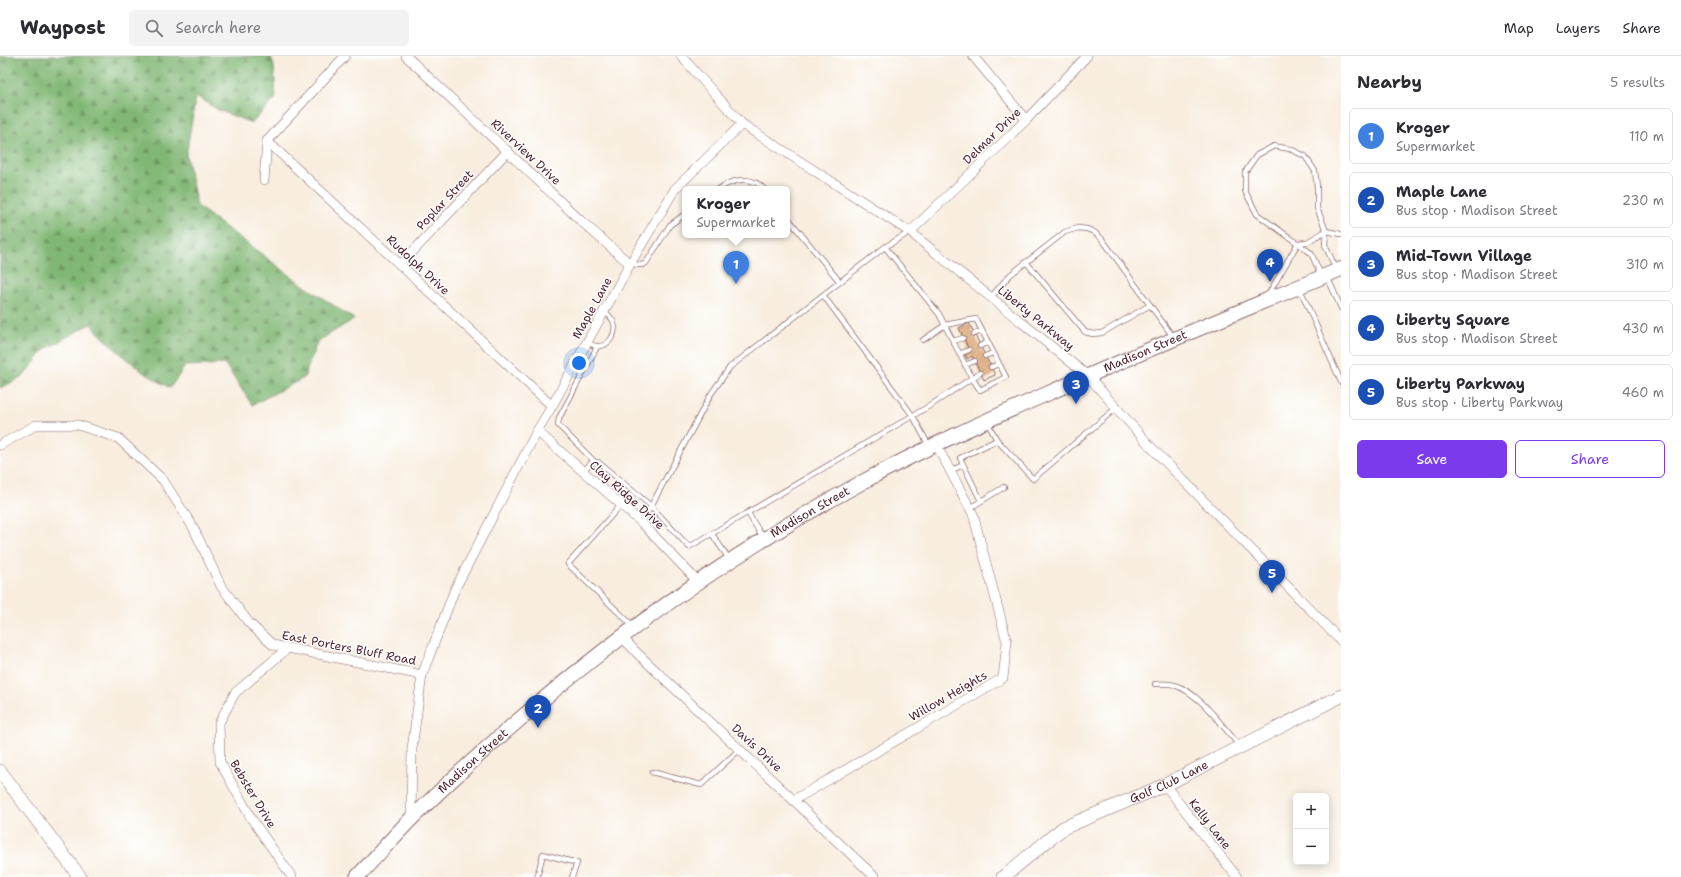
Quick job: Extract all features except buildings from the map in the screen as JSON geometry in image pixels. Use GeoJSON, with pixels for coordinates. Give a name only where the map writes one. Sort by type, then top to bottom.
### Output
{"type":"FeatureCollection","features":[{"type":"Feature","properties":{"kind":"main road","name":"Madison Street"},"geometry":{"type":"LineString","coordinates":[[362,874],[410,820],[531,709],[634,628],[730,560],[858,484],[933,446],[1088,376],[1332,273]]}},
{"type":"Feature","properties":{"kind":"street"},"geometry":{"type":"LineString","coordinates":[[264,180],[267,141],[345,56]]}},
{"type":"Feature","properties":{"kind":"street","name":"Riverview Drive"},"geometry":{"type":"LineString","coordinates":[[406,56],[581,221],[630,264]]}},
{"type":"Feature","properties":{"kind":"street","name":"Liberty Parkway"},"geometry":{"type":"LineString","coordinates":[[681,56],[742,124],[910,232],[1088,376],[1152,447],[1341,641]]}},
{"type":"Feature","properties":{"kind":"street"},"geometry":{"type":"LineString","coordinates":[[973,56],[1026,120]]}},
{"type":"Feature","properties":{"kind":"street","name":"Delmar Drive"},"geometry":{"type":"LineString","coordinates":[[910,232],[1026,120],[1087,56]]}},
{"type":"Feature","properties":{"kind":"street","name":"Maple Lane"},"geometry":{"type":"LineString","coordinates":[[410,820],[412,749],[422,675],[455,589],[537,431],[630,264],[675,189],[742,124]]}},
{"type":"Feature","properties":{"kind":"street","name":"Rudolph Drive"},"geometry":{"type":"LineString","coordinates":[[267,141],[552,406]]}},
{"type":"Feature","properties":{"kind":"street","name":"Poplar Street"},"geometry":{"type":"LineString","coordinates":[[400,265],[508,151]]}},
{"type":"Feature","properties":{"kind":"street","name":"East Porters Bluff Road"},"geometry":{"type":"LineString","coordinates":[[0,445],[36,425],[78,425],[118,438],[163,480],[193,527],[221,586],[249,624],[273,645],[422,675]]}},
{"type":"Feature","properties":{"kind":"street","name":"Clay Ridge Drive"},"geometry":{"type":"LineString","coordinates":[[537,431],[642,522],[698,582]]}},
{"type":"Feature","properties":{"kind":"street","name":"Willow Heights"},"geometry":{"type":"LineString","coordinates":[[794,800],[1003,678],[1007,642],[973,514],[950,471],[933,446]]}},
{"type":"Feature","properties":{"kind":"street","name":"Davis Drive"},"geometry":{"type":"LineString","coordinates":[[622,637],[637,653],[875,877]]}},
{"type":"Feature","properties":{"kind":"street","name":"Bebster Drive"},"geometry":{"type":"LineString","coordinates":[[288,648],[235,693],[219,723],[220,762],[251,818],[292,877]]}},
{"type":"Feature","properties":{"kind":"street","name":"Golf Club Lane"},"geometry":{"type":"LineString","coordinates":[[1003,877],[1063,828],[1165,785],[1341,696]]}},
{"type":"Feature","properties":{"kind":"street"},"geometry":{"type":"LineString","coordinates":[[0,771],[80,877]]}},
{"type":"Feature","properties":{"kind":"street","name":"Kelly Lane"},"geometry":{"type":"LineString","coordinates":[[1165,785],[1237,877]]}},
{"type":"Feature","properties":{"kind":"lane"},"geometry":{"type":"LineString","coordinates":[[1332,273],[1298,243],[1257,214],[1245,191],[1245,172],[1257,155],[1274,146],[1290,149],[1305,156],[1315,170],[1317,208],[1326,231],[1325,245],[1341,308]]}},
{"type":"Feature","properties":{"kind":"lane"},"geometry":{"type":"LineString","coordinates":[[723,186],[727,183],[740,180],[751,181],[759,186]]}},
{"type":"Feature","properties":{"kind":"lane"},"geometry":{"type":"LineString","coordinates":[[630,264],[642,265],[646,263],[670,225],[682,216]]}},
{"type":"Feature","properties":{"kind":"lane"},"geometry":{"type":"LineString","coordinates":[[790,221],[840,282]]}},
{"type":"Feature","properties":{"kind":"lane"},"geometry":{"type":"LineString","coordinates":[[991,297],[1010,275],[1026,262],[1066,232],[1078,228],[1094,232],[1102,239],[1175,339]]}},
{"type":"Feature","properties":{"kind":"lane"},"geometry":{"type":"LineString","coordinates":[[1298,243],[1307,242],[1326,231],[1341,234]]}},
{"type":"Feature","properties":{"kind":"lane"},"geometry":{"type":"LineString","coordinates":[[642,522],[711,394],[730,367],[885,247],[910,232]]}},
{"type":"Feature","properties":{"kind":"lane"},"geometry":{"type":"LineString","coordinates":[[1264,302],[1298,243]]}},
{"type":"Feature","properties":{"kind":"lane"},"geometry":{"type":"LineString","coordinates":[[885,247],[939,314],[945,325],[959,354],[980,390],[1006,377],[976,319],[945,325],[923,340]]}},
{"type":"Feature","properties":{"kind":"lane"},"geometry":{"type":"LineString","coordinates":[[1026,262],[1085,332],[1093,334],[1102,333],[1150,305]]}},
{"type":"Feature","properties":{"kind":"lane"},"geometry":{"type":"LineString","coordinates":[[1299,286],[1341,382]]}},
{"type":"Feature","properties":{"kind":"lane"},"geometry":{"type":"LineString","coordinates":[[823,295],[913,416],[933,446]]}},
{"type":"Feature","properties":{"kind":"lane"},"geometry":{"type":"LineString","coordinates":[[587,342],[597,347],[605,346],[615,332],[614,323],[610,316],[604,312]]}},
{"type":"Feature","properties":{"kind":"lane"},"geometry":{"type":"LineString","coordinates":[[974,334],[982,331]]}},
{"type":"Feature","properties":{"kind":"lane"},"geometry":{"type":"LineString","coordinates":[[953,341],[963,338]]}},
{"type":"Feature","properties":{"kind":"lane"},"geometry":{"type":"LineString","coordinates":[[980,346],[988,342]]}},
{"type":"Feature","properties":{"kind":"lane"},"geometry":{"type":"LineString","coordinates":[[597,347],[559,418],[558,425],[595,462],[598,462],[651,506],[690,548],[913,416],[980,372]]}},
{"type":"Feature","properties":{"kind":"lane"},"geometry":{"type":"LineString","coordinates":[[959,354],[969,350]]}},
{"type":"Feature","properties":{"kind":"lane"},"geometry":{"type":"LineString","coordinates":[[985,356],[993,352]]}},
{"type":"Feature","properties":{"kind":"lane"},"geometry":{"type":"LineString","coordinates":[[965,365],[975,361]]}},
{"type":"Feature","properties":{"kind":"lane"},"geometry":{"type":"LineString","coordinates":[[991,367],[999,364]]}},
{"type":"Feature","properties":{"kind":"lane"},"geometry":{"type":"LineString","coordinates":[[987,421],[997,440],[1033,479],[1116,408]]}},
{"type":"Feature","properties":{"kind":"lane"},"geometry":{"type":"LineString","coordinates":[[981,501],[960,458],[997,440]]}},
{"type":"Feature","properties":{"kind":"lane"},"geometry":{"type":"LineString","coordinates":[[583,471],[595,462]]}},
{"type":"Feature","properties":{"kind":"lane"},"geometry":{"type":"LineString","coordinates":[[950,471],[963,465]]}},
{"type":"Feature","properties":{"kind":"lane"},"geometry":{"type":"LineString","coordinates":[[970,508],[1004,487]]}},
{"type":"Feature","properties":{"kind":"lane"},"geometry":{"type":"LineString","coordinates":[[621,505],[568,564],[634,628]]}},
{"type":"Feature","properties":{"kind":"lane"},"geometry":{"type":"LineString","coordinates":[[748,513],[764,539]]}},
{"type":"Feature","properties":{"kind":"lane"},"geometry":{"type":"LineString","coordinates":[[712,534],[730,560]]}},
{"type":"Feature","properties":{"kind":"lane"},"geometry":{"type":"LineString","coordinates":[[1155,684],[1172,684],[1189,691],[1240,746]]}},
{"type":"Feature","properties":{"kind":"lane"},"geometry":{"type":"LineString","coordinates":[[652,772],[701,785],[740,749]]}},
{"type":"Feature","properties":{"kind":"lane"},"geometry":{"type":"LineString","coordinates":[[537,877],[543,854],[577,863],[572,877]]}},
{"type":"Feature","properties":{"kind":"green space"},"geometry":{"type":"Polygon","coordinates":[[[0,56],[271,56],[274,67],[276,98],[252,123],[220,111],[196,96],[186,155],[197,206],[303,285],[354,319],[317,342],[304,378],[252,405],[225,364],[185,366],[170,388],[143,372],[114,348],[90,324],[44,350],[23,377],[0,388],[0,56]]]}},
{"type":"Feature","properties":{"kind":"place","name":"Liberty Square"},"geometry":{"type":"Point","coordinates":[1270,282]}},
{"type":"Feature","properties":{"kind":"place","name":"Kroger"},"geometry":{"type":"Point","coordinates":[736,284]}},
{"type":"Feature","properties":{"kind":"place","name":"Mid-Town Village"},"geometry":{"type":"Point","coordinates":[1076,404]}},
{"type":"Feature","properties":{"kind":"place","name":"Liberty Parkway"},"geometry":{"type":"Point","coordinates":[1272,593]}},
{"type":"Feature","properties":{"kind":"place","name":"Maple Lane"},"geometry":{"type":"Point","coordinates":[538,728]}}]}
